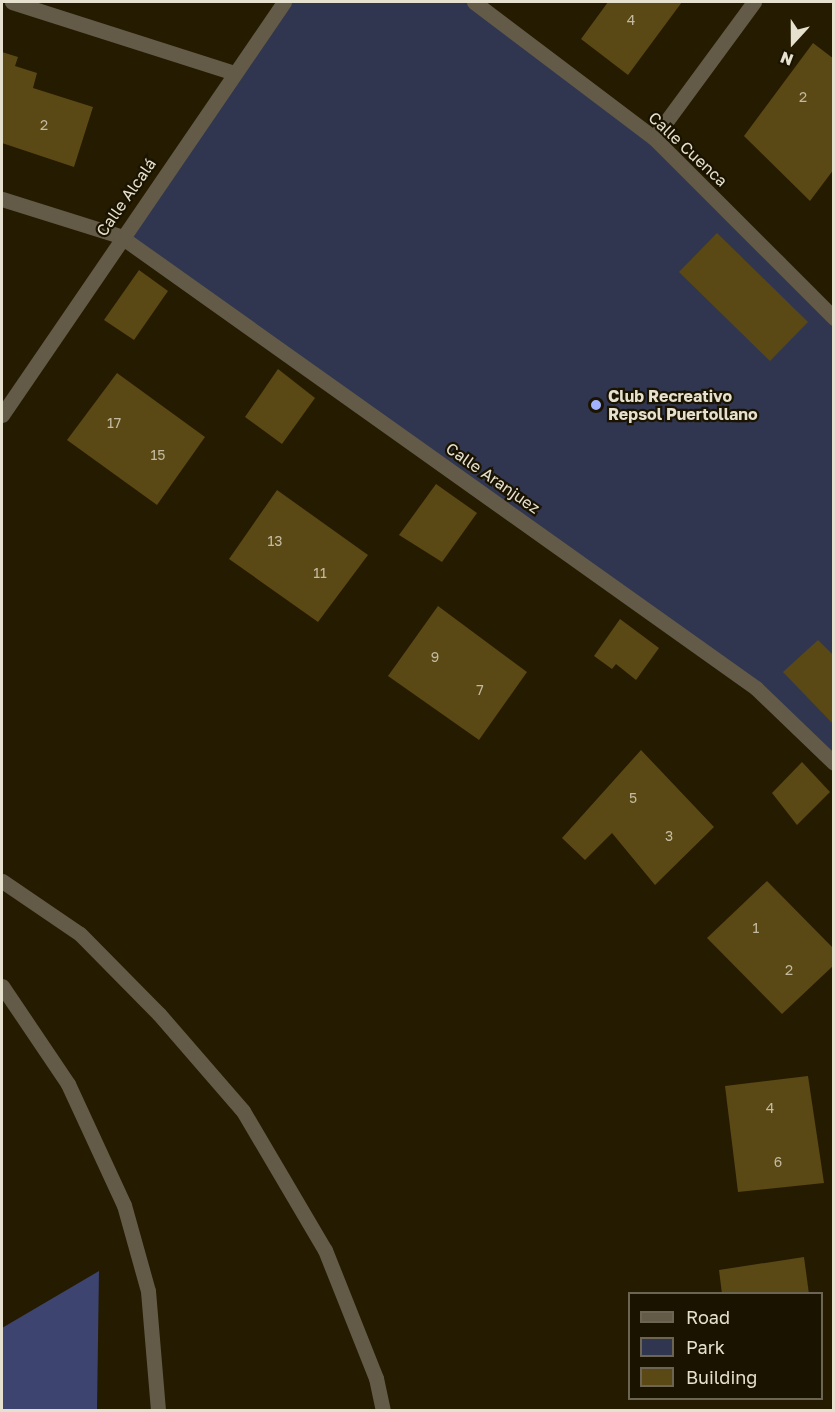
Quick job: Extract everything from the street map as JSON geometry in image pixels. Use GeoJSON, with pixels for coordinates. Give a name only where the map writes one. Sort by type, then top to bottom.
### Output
{"type":"FeatureCollection","features":[{"type":"Feature","properties":{"kind":"street"},"geometry":{"type":"LineString","coordinates":[[12,2],[234,73]]}},
{"type":"Feature","properties":{"kind":"street","name":"Calle Alcalá"},"geometry":{"type":"LineString","coordinates":[[2,415],[120,236],[284,2]]}},
{"type":"Feature","properties":{"kind":"street","name":"Calle Cuenca"},"geometry":{"type":"LineString","coordinates":[[474,2],[654,138],[834,318]]}},
{"type":"Feature","properties":{"kind":"street"},"geometry":{"type":"LineString","coordinates":[[654,138],[754,2]]}},
{"type":"Feature","properties":{"kind":"street","name":"Calle Aranjuez"},"geometry":{"type":"LineString","coordinates":[[2,199],[120,236],[756,688],[834,763]]}},
{"type":"Feature","properties":{"kind":"street"},"geometry":{"type":"LineString","coordinates":[[2,881],[81,934],[159,1014],[243,1111],[325,1250],[376,1378],[383,1410]]}},
{"type":"Feature","properties":{"kind":"street"},"geometry":{"type":"LineString","coordinates":[[2,986],[68,1084],[124,1205],[148,1291],[158,1410]]}},
{"type":"Feature","properties":{"kind":"green space","name":"Club Recreativo Repsol Puertollano"},"geometry":{"type":"Polygon","coordinates":[[[284,2],[474,2],[654,138],[833,318],[833,763],[756,688],[120,236],[284,2]]]}},
{"type":"Feature","properties":{"kind":"shaded area"},"geometry":{"type":"Polygon","coordinates":[[[99,1271],[97,1410],[2,1410],[2,1328],[99,1271]]]}},
{"type":"Feature","properties":{"kind":"building"},"geometry":{"type":"Polygon","coordinates":[[[608,2],[682,2],[628,75],[581,39],[608,2]]]}},
{"type":"Feature","properties":{"kind":"building"},"geometry":{"type":"Polygon","coordinates":[[[813,43],[834,59],[834,169],[810,201],[744,136],[813,43]]]}},
{"type":"Feature","properties":{"kind":"building"},"geometry":{"type":"Polygon","coordinates":[[[2,52],[18,57],[15,66],[37,73],[33,88],[93,107],[74,167],[2,143],[2,52]]]}},
{"type":"Feature","properties":{"kind":"building"},"geometry":{"type":"Polygon","coordinates":[[[717,233],[808,322],[770,361],[679,272],[717,233]]]}},
{"type":"Feature","properties":{"kind":"building"},"geometry":{"type":"Polygon","coordinates":[[[139,270],[168,291],[134,340],[104,320],[139,270]]]}},
{"type":"Feature","properties":{"kind":"building"},"geometry":{"type":"Polygon","coordinates":[[[278,369],[315,398],[282,444],[245,417],[278,369]]]}},
{"type":"Feature","properties":{"kind":"building"},"geometry":{"type":"Polygon","coordinates":[[[117,373],[205,437],[157,505],[67,440],[117,373]]]}},
{"type":"Feature","properties":{"kind":"building"},"geometry":{"type":"Polygon","coordinates":[[[436,484],[477,513],[442,562],[399,535],[436,484]]]}},
{"type":"Feature","properties":{"kind":"building"},"geometry":{"type":"Polygon","coordinates":[[[277,490],[368,555],[318,622],[229,559],[277,490]]]}},
{"type":"Feature","properties":{"kind":"building"},"geometry":{"type":"Polygon","coordinates":[[[438,606],[527,672],[479,740],[388,676],[438,606]]]}},
{"type":"Feature","properties":{"kind":"building"},"geometry":{"type":"Polygon","coordinates":[[[620,619],[659,648],[636,680],[616,664],[612,669],[594,656],[620,619]]]}},
{"type":"Feature","properties":{"kind":"building"},"geometry":{"type":"Polygon","coordinates":[[[818,640],[834,656],[834,725],[783,672],[818,640]]]}},
{"type":"Feature","properties":{"kind":"building"},"geometry":{"type":"Polygon","coordinates":[[[641,750],[714,827],[655,885],[612,833],[585,860],[562,838],[641,750]]]}},
{"type":"Feature","properties":{"kind":"building"},"geometry":{"type":"Polygon","coordinates":[[[802,762],[830,792],[797,825],[772,793],[802,762]]]}},
{"type":"Feature","properties":{"kind":"building"},"geometry":{"type":"Polygon","coordinates":[[[767,881],[834,949],[834,965],[782,1014],[707,938],[767,881]]]}},
{"type":"Feature","properties":{"kind":"building"},"geometry":{"type":"Polygon","coordinates":[[[808,1076],[824,1183],[738,1192],[725,1086],[808,1076]]]}},
{"type":"Feature","properties":{"kind":"building"},"geometry":{"type":"Polygon","coordinates":[[[804,1257],[809,1292],[722,1292],[719,1270],[804,1257]]]}},
{"type":"Feature","properties":{"kind":"place","name":"Club Recreativo Repsol Puertollano"},"geometry":{"type":"Point","coordinates":[596,405]}}]}
